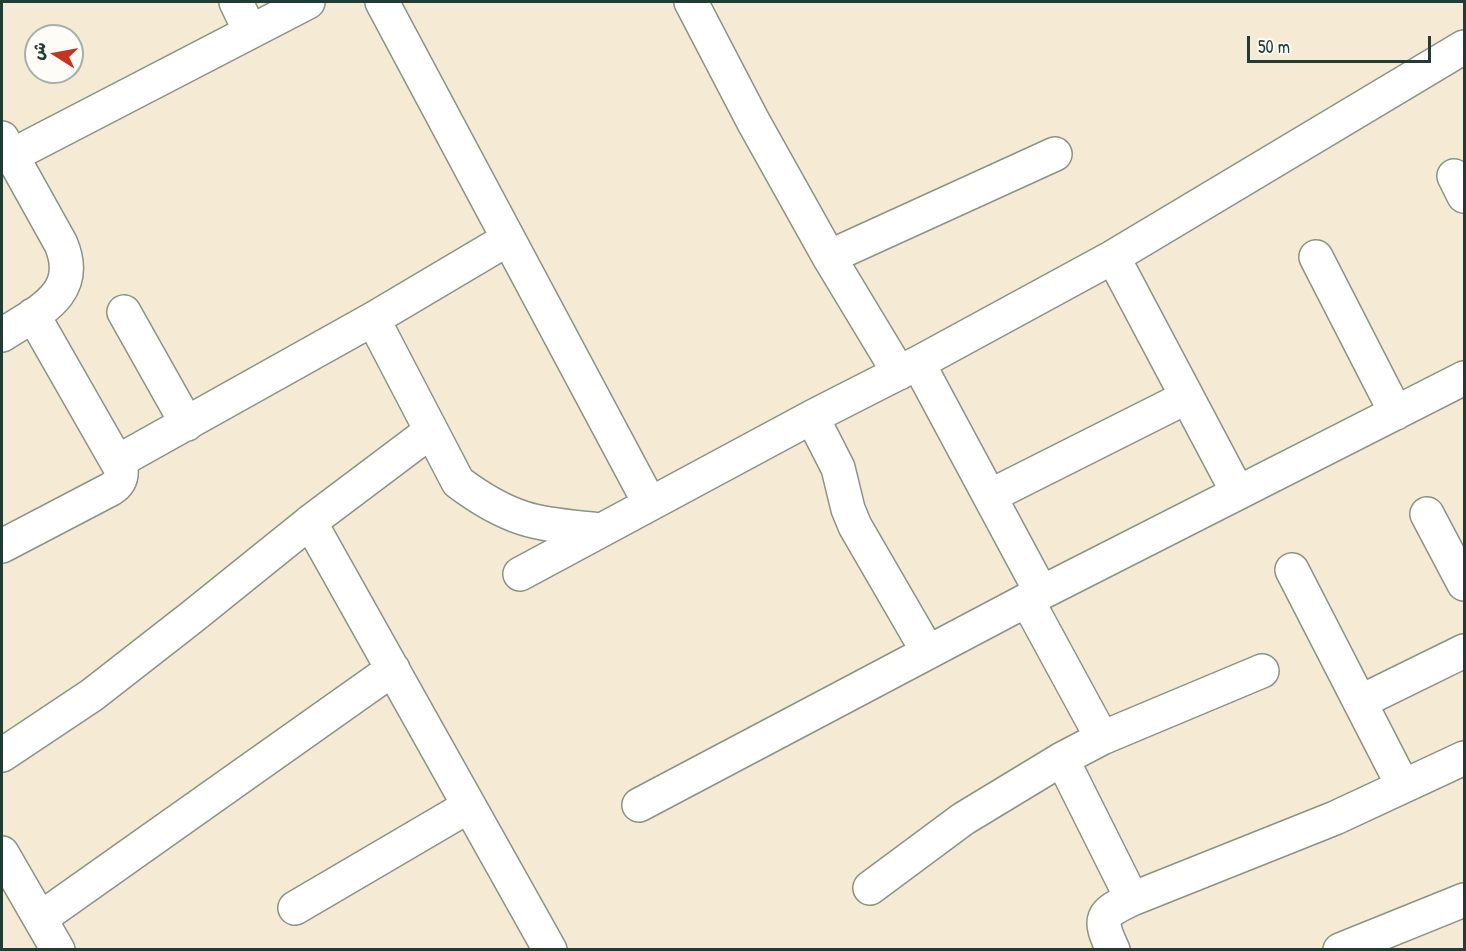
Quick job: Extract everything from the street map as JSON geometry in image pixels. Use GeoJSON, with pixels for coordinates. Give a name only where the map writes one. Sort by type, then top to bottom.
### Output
{"type":"FeatureCollection","features":[{"type":"Feature","properties":{"kind":"street"},"geometry":{"type":"LineString","coordinates":[[236,2],[250,31]]}},
{"type":"Feature","properties":{"kind":"street"},"geometry":{"type":"LineString","coordinates":[[2,335],[54,300],[61,290],[67,267],[61,244],[6,147],[309,2]]}},
{"type":"Feature","properties":{"kind":"street"},"geometry":{"type":"LineString","coordinates":[[381,2],[650,504]]}},
{"type":"Feature","properties":{"kind":"street"},"geometry":{"type":"LineString","coordinates":[[691,2],[753,121],[829,257],[909,368],[990,496],[1034,596],[1102,738]]}},
{"type":"Feature","properties":{"kind":"street"},"geometry":{"type":"LineString","coordinates":[[520,574],[812,417],[909,368],[1113,256],[1464,47]]}},
{"type":"Feature","properties":{"kind":"street"},"geometry":{"type":"LineString","coordinates":[[829,257],[1055,154]]}},
{"type":"Feature","properties":{"kind":"street"},"geometry":{"type":"LineString","coordinates":[[117,462],[373,319],[508,239]]}},
{"type":"Feature","properties":{"kind":"street"},"geometry":{"type":"LineString","coordinates":[[1113,256],[1238,493]]}},
{"type":"Feature","properties":{"kind":"street"},"geometry":{"type":"LineString","coordinates":[[1316,257],[1396,413]]}},
{"type":"Feature","properties":{"kind":"street"},"geometry":{"type":"LineString","coordinates":[[124,312],[187,424]]}},
{"type":"Feature","properties":{"kind":"street"},"geometry":{"type":"LineString","coordinates":[[2,546],[111,489],[122,477],[122,469],[33,315]]}},
{"type":"Feature","properties":{"kind":"street"},"geometry":{"type":"LineString","coordinates":[[373,319],[458,482],[478,497],[523,519],[601,530]]}},
{"type":"Feature","properties":{"kind":"street"},"geometry":{"type":"LineString","coordinates":[[639,805],[1034,596],[1464,378]]}},
{"type":"Feature","properties":{"kind":"street"},"geometry":{"type":"LineString","coordinates":[[990,496],[1187,397]]}},
{"type":"Feature","properties":{"kind":"street"},"geometry":{"type":"LineString","coordinates":[[812,417],[838,468],[848,509],[855,526],[928,652]]}},
{"type":"Feature","properties":{"kind":"street"},"geometry":{"type":"LineString","coordinates":[[2,755],[92,695],[310,522],[431,431]]}},
{"type":"Feature","properties":{"kind":"street"},"geometry":{"type":"LineString","coordinates":[[1427,514],[1464,584]]}},
{"type":"Feature","properties":{"kind":"street"},"geometry":{"type":"LineString","coordinates":[[310,522],[550,950]]}},
{"type":"Feature","properties":{"kind":"street"},"geometry":{"type":"LineString","coordinates":[[1292,570],[1403,786]]}},
{"type":"Feature","properties":{"kind":"street"},"geometry":{"type":"LineString","coordinates":[[1360,702],[1464,651]]}},
{"type":"Feature","properties":{"kind":"street"},"geometry":{"type":"LineString","coordinates":[[40,918],[393,669]]}},
{"type":"Feature","properties":{"kind":"street"},"geometry":{"type":"LineString","coordinates":[[870,888],[963,819],[1062,759],[1102,738],[1262,671]]}},
{"type":"Feature","properties":{"kind":"street"},"geometry":{"type":"LineString","coordinates":[[1113,950],[1105,932],[1104,922],[1107,912],[1114,907],[1335,818],[1464,758]]}},
{"type":"Feature","properties":{"kind":"street"},"geometry":{"type":"LineString","coordinates":[[1062,759],[1132,899]]}},
{"type":"Feature","properties":{"kind":"street"},"geometry":{"type":"LineString","coordinates":[[295,908],[470,806]]}},
{"type":"Feature","properties":{"kind":"street"},"geometry":{"type":"LineString","coordinates":[[2,853],[58,950]]}},
{"type":"Feature","properties":{"kind":"street"},"geometry":{"type":"LineString","coordinates":[[1340,950],[1464,900]]}}]}
